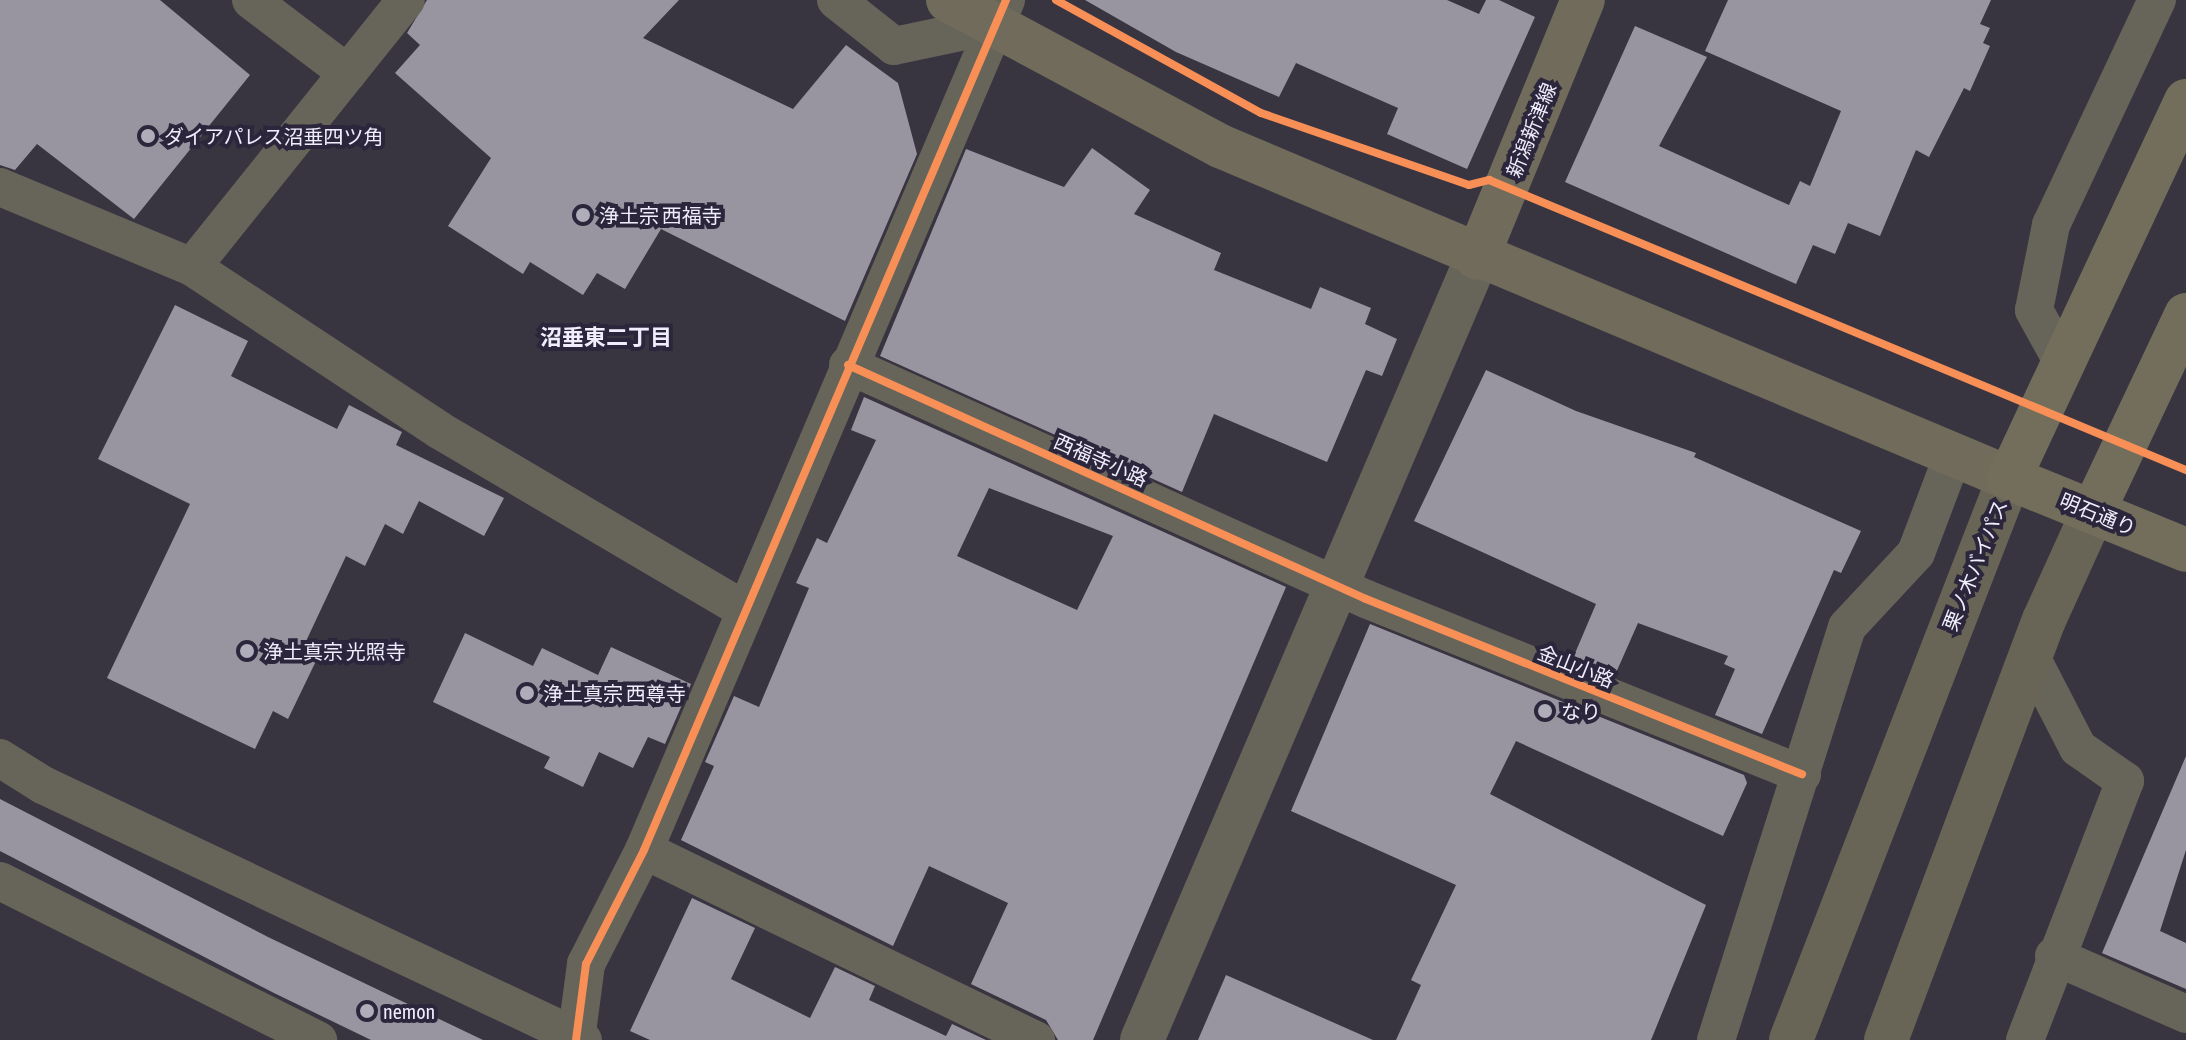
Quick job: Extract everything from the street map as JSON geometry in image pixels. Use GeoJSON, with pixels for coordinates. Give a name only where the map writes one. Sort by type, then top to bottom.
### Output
{"type":"FeatureCollection","features":[{"type":"Feature","properties":{"kind":"highway","name":"栗ノ木バイパス"},"geometry":{"type":"LineString","coordinates":[[2009,478],[2061,359],[2186,101]]}},
{"type":"Feature","properties":{"kind":"highway"},"geometry":{"type":"LineString","coordinates":[[2093,512],[2186,315]]}},
{"type":"Feature","properties":{"kind":"highway","name":"明石通り"},"geometry":{"type":"LineString","coordinates":[[2009,478],[2186,550]]}},
{"type":"Feature","properties":{"kind":"main road"},"geometry":{"type":"LineString","coordinates":[[948,0],[994,8],[1220,146],[1477,258],[2009,478]]}},
{"type":"Feature","properties":{"kind":"main road","name":"新潟新津線"},"geometry":{"type":"LineString","coordinates":[[1477,258],[1583,0]]}},
{"type":"Feature","properties":{"kind":"main road","name":"栗ノ木バイパス"},"geometry":{"type":"LineString","coordinates":[[1791,1040],[2009,478]]}},
{"type":"Feature","properties":{"kind":"main road"},"geometry":{"type":"LineString","coordinates":[[1886,1040],[2030,655],[2093,512]]}},
{"type":"Feature","properties":{"kind":"street"},"geometry":{"type":"LineString","coordinates":[[251,0],[347,73]]}},
{"type":"Feature","properties":{"kind":"street"},"geometry":{"type":"LineString","coordinates":[[192,267],[406,0]]}},
{"type":"Feature","properties":{"kind":"street"},"geometry":{"type":"LineString","coordinates":[[836,0],[894,46],[994,8]]}},
{"type":"Feature","properties":{"kind":"street"},"geometry":{"type":"LineString","coordinates":[[2061,359],[2034,310],[2051,225],[2157,0]]}},
{"type":"Feature","properties":{"kind":"street"},"geometry":{"type":"LineString","coordinates":[[0,758],[43,785],[578,1039],[586,964],[644,850],[994,8]]}},
{"type":"Feature","properties":{"kind":"street"},"geometry":{"type":"LineString","coordinates":[[0,187],[192,267],[439,430],[743,609]]}},
{"type":"Feature","properties":{"kind":"street"},"geometry":{"type":"LineString","coordinates":[[1142,1040],[1341,583],[1477,258]]}},
{"type":"Feature","properties":{"kind":"street","name":"西福寺小路"},"geometry":{"type":"LineString","coordinates":[[848,365],[1341,583]]}},
{"type":"Feature","properties":{"kind":"street"},"geometry":{"type":"LineString","coordinates":[[1716,1040],[1847,627],[1916,553],[1953,455]]}},
{"type":"Feature","properties":{"kind":"street","name":"金山小路"},"geometry":{"type":"LineString","coordinates":[[1341,583],[1802,774]]}},
{"type":"Feature","properties":{"kind":"street"},"geometry":{"type":"LineString","coordinates":[[2025,1040],[2054,956],[2125,781],[2078,748],[2030,655]]}},
{"type":"Feature","properties":{"kind":"street"},"geometry":{"type":"LineString","coordinates":[[644,850],[1036,1040]]}},
{"type":"Feature","properties":{"kind":"street"},"geometry":{"type":"LineString","coordinates":[[0,881],[318,1040]]}},
{"type":"Feature","properties":{"kind":"street"},"geometry":{"type":"LineString","coordinates":[[2054,956],[2186,1014]]}},
{"type":"Feature","properties":{"kind":"building","name":"ダイアパレス沼垂四ツ角"},"geometry":{"type":"Polygon","coordinates":[[[0,0],[160,0],[250,75],[134,219],[37,144],[15,170],[0,165],[0,0]]]}},
{"type":"Feature","properties":{"kind":"building"},"geometry":{"type":"Polygon","coordinates":[[[427,0],[679,0],[643,38],[793,109],[846,45],[898,83],[917,154],[845,321],[661,229],[625,289],[597,273],[583,295],[530,262],[523,274],[448,226],[491,158],[395,73],[420,45],[407,33],[427,0]]]}},
{"type":"Feature","properties":{"kind":"building"},"geometry":{"type":"Polygon","coordinates":[[[1085,0],[1447,0],[1479,14],[1486,0],[1499,0],[1535,17],[1467,169],[1387,134],[1398,108],[1296,63],[1279,97],[1176,52],[1085,0]]]}},
{"type":"Feature","properties":{"kind":"building"},"geometry":{"type":"Polygon","coordinates":[[[1728,0],[1991,0],[1980,24],[1990,28],[1983,43],[1990,46],[1970,91],[1964,88],[1929,157],[1916,150],[1880,236],[1848,223],[1835,254],[1813,245],[1796,284],[1565,182],[1635,26],[1707,57],[1659,146],[1789,205],[1800,181],[1810,186],[1841,111],[1705,51],[1728,0]]]}},
{"type":"Feature","properties":{"kind":"building"},"geometry":{"type":"Polygon","coordinates":[[[1092,148],[1150,190],[1134,214],[1221,253],[1214,270],[1311,309],[1320,287],[1371,308],[1365,324],[1397,339],[1382,376],[1366,370],[1327,462],[1214,414],[1182,492],[880,356],[966,149],[1064,187],[1092,148]]]}},
{"type":"Feature","properties":{"kind":"building"},"geometry":{"type":"Polygon","coordinates":[[[175,305],[248,341],[231,376],[337,429],[349,405],[402,432],[396,445],[504,498],[484,536],[419,501],[403,534],[385,524],[365,566],[346,556],[300,654],[316,661],[288,719],[273,711],[255,749],[107,678],[190,504],[98,459],[175,305]]]}},
{"type":"Feature","properties":{"kind":"building"},"geometry":{"type":"Polygon","coordinates":[[[1486,370],[1576,411],[1696,453],[1694,457],[1861,531],[1841,573],[1834,570],[1762,734],[1715,715],[1735,669],[1724,664],[1728,656],[1638,623],[1615,675],[1573,658],[1596,604],[1414,521],[1486,370]]]}},
{"type":"Feature","properties":{"kind":"building"},"geometry":{"type":"Polygon","coordinates":[[[864,397],[1286,587],[1093,1040],[1058,1040],[1046,1020],[971,984],[1008,903],[929,866],[893,946],[681,840],[714,766],[705,762],[734,696],[759,707],[809,588],[796,583],[817,538],[827,543],[876,440],[851,430],[864,397]],[[989,488],[957,556],[1077,610],[1113,536],[989,488]]]}},
{"type":"Feature","properties":{"kind":"building"},"geometry":{"type":"Polygon","coordinates":[[[1370,624],[1744,775],[1747,783],[1723,836],[1516,741],[1490,794],[1706,905],[1651,1040],[1396,1040],[1421,985],[1411,980],[1456,885],[1291,811],[1370,624]]]}},
{"type":"Feature","properties":{"kind":"building"},"geometry":{"type":"Polygon","coordinates":[[[465,633],[533,666],[542,648],[598,675],[611,647],[691,684],[665,744],[648,737],[633,768],[599,752],[583,787],[544,768],[550,757],[433,702],[465,633]]]}},
{"type":"Feature","properties":{"kind":"building"},"geometry":{"type":"Polygon","coordinates":[[[2186,756],[2186,850],[2160,931],[2186,943],[2186,989],[2102,953],[2186,756]]]}},
{"type":"Feature","properties":{"kind":"building"},"geometry":{"type":"Polygon","coordinates":[[[0,799],[268,937],[483,1040],[371,1040],[274,993],[0,851],[0,799]]]}},
{"type":"Feature","properties":{"kind":"building"},"geometry":{"type":"Polygon","coordinates":[[[692,898],[755,928],[731,979],[810,1018],[835,967],[875,986],[869,1000],[946,1036],[952,1024],[986,1040],[650,1040],[630,1031],[692,898]]]}},
{"type":"Feature","properties":{"kind":"building"},"geometry":{"type":"Polygon","coordinates":[[[1226,975],[1373,1040],[1198,1040],[1226,975]]]}},
{"type":"Feature","properties":{"kind":"cycle path"},"geometry":{"type":"LineString","coordinates":[[576,1040],[586,964],[644,850],[1006,0]]}},
{"type":"Feature","properties":{"kind":"cycle path"},"geometry":{"type":"LineString","coordinates":[[1056,0],[1261,113],[1469,185],[1489,180],[2186,470]]}},
{"type":"Feature","properties":{"kind":"cycle path"},"geometry":{"type":"LineString","coordinates":[[848,365],[1366,599],[1802,774]]}},
{"type":"Feature","properties":{"kind":"place","name":"ダイアパレス沼垂四ツ角"},"geometry":{"type":"Point","coordinates":[148,136]}},
{"type":"Feature","properties":{"kind":"place","name":"浄土宗 西福寺"},"geometry":{"type":"Point","coordinates":[583,215]}},
{"type":"Feature","properties":{"kind":"place","name":"浄土真宗 光照寺"},"geometry":{"type":"Point","coordinates":[247,651]}},
{"type":"Feature","properties":{"kind":"place","name":"浄土真宗 西尊寺"},"geometry":{"type":"Point","coordinates":[527,693]}},
{"type":"Feature","properties":{"kind":"place","name":"なり"},"geometry":{"type":"Point","coordinates":[1545,711]}},
{"type":"Feature","properties":{"kind":"place","name":"nemon"},"geometry":{"type":"Point","coordinates":[367,1011]}},
{"type":"Feature","properties":{"kind":"district","name":"沼垂東二丁目"},"geometry":{"type":"Point","coordinates":[606,338]}}]}
